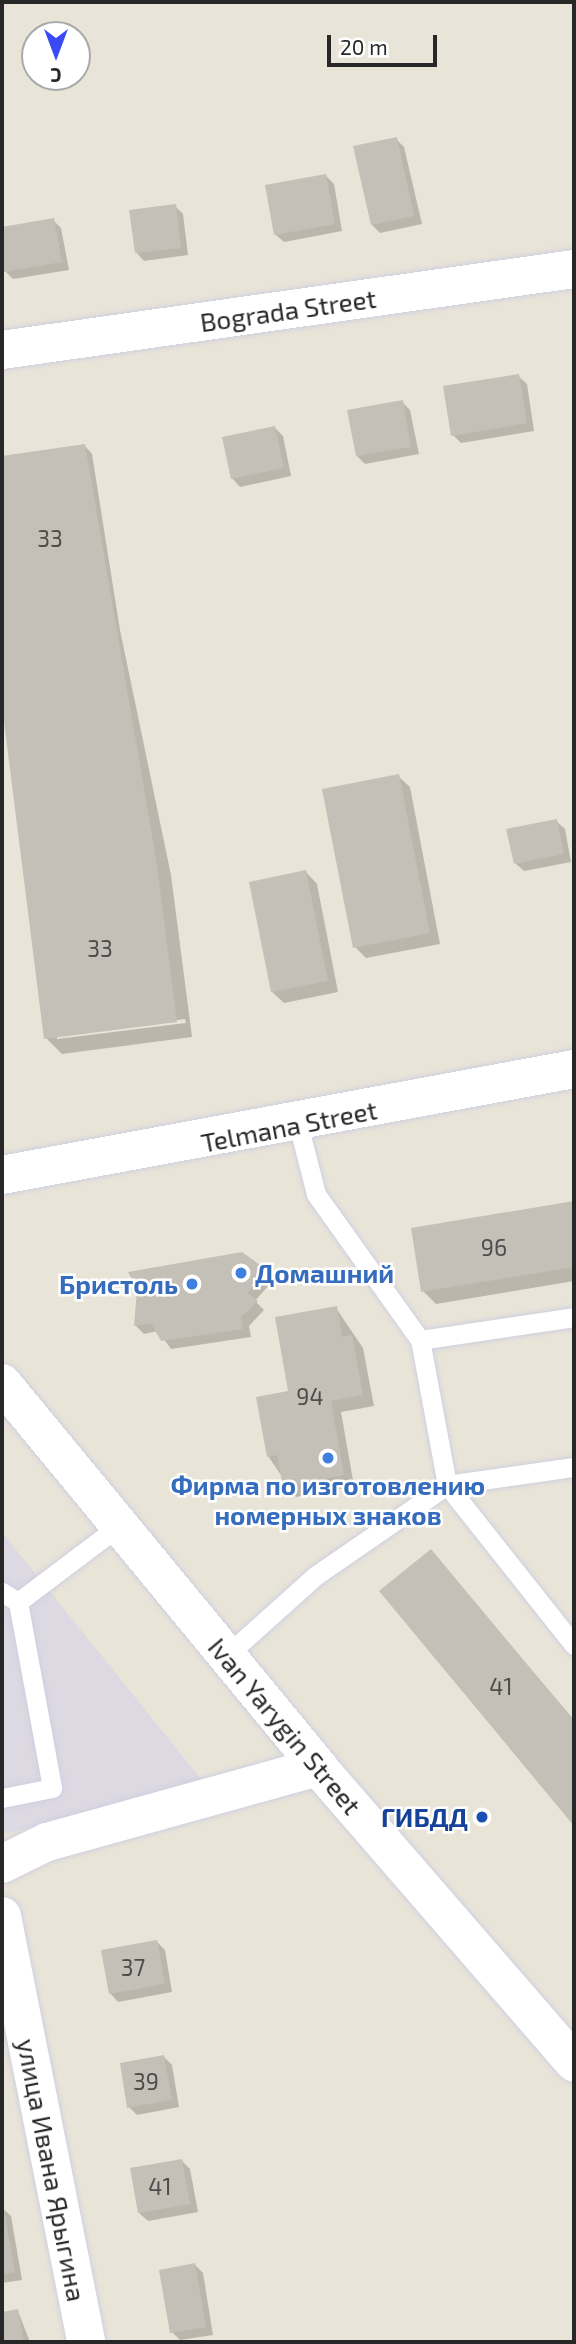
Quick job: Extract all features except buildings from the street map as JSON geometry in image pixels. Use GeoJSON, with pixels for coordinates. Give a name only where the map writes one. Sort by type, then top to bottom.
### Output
{"type":"FeatureCollection","features":[{"type":"Feature","properties":{"kind":"street","name":"Bograda Street"},"geometry":{"type":"LineString","coordinates":[[2,350],[574,269]]}},
{"type":"Feature","properties":{"kind":"street","name":"Telmana Street"},"geometry":{"type":"LineString","coordinates":[[2,1175],[298,1124],[574,1069]]}},
{"type":"Feature","properties":{"kind":"street","name":"Ivan Yarygin Street"},"geometry":{"type":"LineString","coordinates":[[2,1383],[318,1768],[574,2063]]}},
{"type":"Feature","properties":{"kind":"street"},"geometry":{"type":"LineString","coordinates":[[2,1864],[47,1842],[318,1768]]}},
{"type":"Feature","properties":{"kind":"street","name":"улица Ивана Ярыгина"},"geometry":{"type":"LineString","coordinates":[[2,1916],[86,2342]]}},
{"type":"Feature","properties":{"kind":"lane"},"geometry":{"type":"LineString","coordinates":[[298,1124],[316,1194],[419,1340],[447,1485],[574,1645]]}},
{"type":"Feature","properties":{"kind":"lane"},"geometry":{"type":"LineString","coordinates":[[419,1340],[574,1317]]}},
{"type":"Feature","properties":{"kind":"lane"},"geometry":{"type":"LineString","coordinates":[[227,1655],[315,1576],[447,1485],[574,1468]]}},
{"type":"Feature","properties":{"kind":"lane"},"geometry":{"type":"LineString","coordinates":[[2,1798],[52,1788],[10,1597],[119,1526]]}},
{"type":"Feature","properties":{"kind":"shaded area"},"geometry":{"type":"Polygon","coordinates":[[[2,1532],[208,1788],[2,1834],[2,1532]]]}},
{"type":"Feature","properties":{"kind":"place","name":"Домашний"},"geometry":{"type":"Point","coordinates":[241,1273]}},
{"type":"Feature","properties":{"kind":"place","name":"Бристоль"},"geometry":{"type":"Point","coordinates":[192,1284]}},
{"type":"Feature","properties":{"kind":"place","name":"Фирма по изготовлению номерных знаков"},"geometry":{"type":"Point","coordinates":[328,1458]}},
{"type":"Feature","properties":{"kind":"place","name":"ГИБДД"},"geometry":{"type":"Point","coordinates":[482,1817]}}]}
